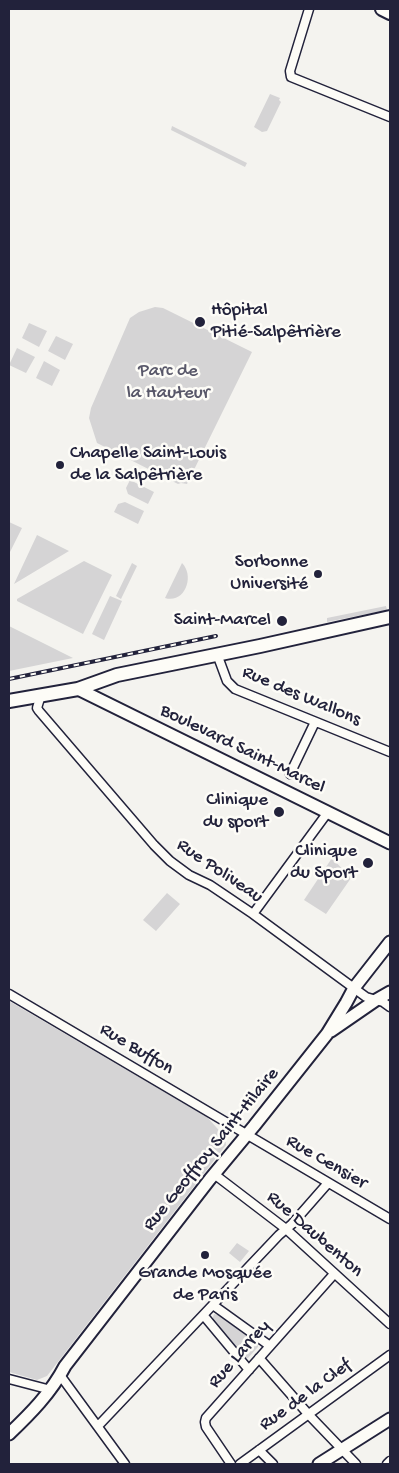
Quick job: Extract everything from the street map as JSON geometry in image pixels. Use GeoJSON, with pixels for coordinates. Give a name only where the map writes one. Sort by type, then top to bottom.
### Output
{"type":"FeatureCollection","features":[{"type":"Feature","properties":{"kind":"main road"},"geometry":{"type":"LineString","coordinates":[[382,9],[390,13]]}},
{"type":"Feature","properties":{"kind":"main road"},"geometry":{"type":"LineString","coordinates":[[9,700],[78,689],[117,675],[390,617]]}},
{"type":"Feature","properties":{"kind":"street"},"geometry":{"type":"LineString","coordinates":[[310,9],[290,71],[291,77],[390,117]]}},
{"type":"Feature","properties":{"kind":"street","name":"Rue des Wallons"},"geometry":{"type":"LineString","coordinates":[[217,654],[227,681],[235,689],[390,752]]}},
{"type":"Feature","properties":{"kind":"street","name":"Boulevard Saint-Marcel"},"geometry":{"type":"LineString","coordinates":[[78,689],[390,843]]}},
{"type":"Feature","properties":{"kind":"street","name":"Rue Poliveau"},"geometry":{"type":"LineString","coordinates":[[41,695],[37,708],[39,711],[154,845],[170,861],[188,875],[210,886],[253,914],[366,997],[382,1002],[390,1007]]}},
{"type":"Feature","properties":{"kind":"street"},"geometry":{"type":"LineString","coordinates":[[290,774],[315,722]]}},
{"type":"Feature","properties":{"kind":"street"},"geometry":{"type":"LineString","coordinates":[[253,914],[328,812]]}},
{"type":"Feature","properties":{"kind":"street","name":"Rue Geoffroy Saint-Hilaire"},"geometry":{"type":"LineString","coordinates":[[9,1434],[51,1390],[65,1366],[214,1174],[327,1034],[354,988],[390,942]]}},
{"type":"Feature","properties":{"kind":"street"},"geometry":{"type":"LineString","coordinates":[[327,1034],[390,992]]}},
{"type":"Feature","properties":{"kind":"street","name":"Rue Buffon"},"geometry":{"type":"LineString","coordinates":[[9,994],[246,1135]]}},
{"type":"Feature","properties":{"kind":"street","name":"Rue Censier"},"geometry":{"type":"LineString","coordinates":[[246,1135],[390,1219]]}},
{"type":"Feature","properties":{"kind":"street","name":"Rue Daubenton"},"geometry":{"type":"LineString","coordinates":[[214,1174],[286,1229],[390,1324]]}},
{"type":"Feature","properties":{"kind":"street"},"geometry":{"type":"LineString","coordinates":[[98,1426],[328,1183]]}},
{"type":"Feature","properties":{"kind":"street","name":"Rue Larrey"},"geometry":{"type":"LineString","coordinates":[[231,1464],[206,1427],[206,1418],[334,1274]]}},
{"type":"Feature","properties":{"kind":"street"},"geometry":{"type":"LineString","coordinates":[[213,1305],[270,1346]]}},
{"type":"Feature","properties":{"kind":"street"},"geometry":{"type":"LineString","coordinates":[[204,1316],[249,1370]]}},
{"type":"Feature","properties":{"kind":"street","name":"Rue de la Clef"},"geometry":{"type":"LineString","coordinates":[[240,1464],[390,1355]]}},
{"type":"Feature","properties":{"kind":"street"},"geometry":{"type":"LineString","coordinates":[[259,1358],[309,1415],[356,1464]]}},
{"type":"Feature","properties":{"kind":"street"},"geometry":{"type":"LineString","coordinates":[[59,1377],[98,1426],[120,1462]]}},
{"type":"Feature","properties":{"kind":"street"},"geometry":{"type":"LineString","coordinates":[[9,1379],[51,1390]]}},
{"type":"Feature","properties":{"kind":"street"},"geometry":{"type":"LineString","coordinates":[[319,1464],[390,1419]]}},
{"type":"Feature","properties":{"kind":"street"},"geometry":{"type":"LineString","coordinates":[[259,1450],[273,1464]]}},
{"type":"Feature","properties":{"kind":"street"},"geometry":{"type":"LineString","coordinates":[[387,1464],[390,1461]]}},
{"type":"Feature","properties":{"kind":"green space"},"geometry":{"type":"Polygon","coordinates":[[[270,94],[280,98],[281,102],[267,131],[262,132],[254,127],[270,94]]]}},
{"type":"Feature","properties":{"kind":"green space"},"geometry":{"type":"Polygon","coordinates":[[[172,126],[247,163],[245,167],[171,130],[172,126]]]}},
{"type":"Feature","properties":{"kind":"green space","name":"Parc de la Hauteur"},"geometry":{"type":"Polygon","coordinates":[[[155,307],[163,308],[252,352],[187,484],[178,484],[97,443],[89,418],[91,408],[130,318],[139,312],[155,307]]]}},
{"type":"Feature","properties":{"kind":"green space"},"geometry":{"type":"Polygon","coordinates":[[[29,323],[47,331],[39,347],[22,338],[29,323]]]}},
{"type":"Feature","properties":{"kind":"green space"},"geometry":{"type":"Polygon","coordinates":[[[56,336],[73,344],[65,360],[48,351],[56,336]]]}},
{"type":"Feature","properties":{"kind":"green space"},"geometry":{"type":"Polygon","coordinates":[[[17,348],[35,357],[26,373],[9,365],[17,348]]]}},
{"type":"Feature","properties":{"kind":"green space"},"geometry":{"type":"Polygon","coordinates":[[[44,361],[60,370],[52,386],[36,378],[44,361]]]}},
{"type":"Feature","properties":{"kind":"green space"},"geometry":{"type":"Polygon","coordinates":[[[130,480],[154,492],[148,504],[128,494],[126,488],[130,480]]]}},
{"type":"Feature","properties":{"kind":"green space"},"geometry":{"type":"Polygon","coordinates":[[[125,502],[144,511],[138,524],[114,512],[118,504],[125,502]]]}},
{"type":"Feature","properties":{"kind":"green space"},"geometry":{"type":"Polygon","coordinates":[[[9,522],[22,528],[9,554],[9,522]]]}},
{"type":"Feature","properties":{"kind":"green space"},"geometry":{"type":"Polygon","coordinates":[[[37,535],[69,551],[14,584],[37,535]]]}},
{"type":"Feature","properties":{"kind":"green space"},"geometry":{"type":"Polygon","coordinates":[[[84,561],[112,575],[83,634],[17,601],[17,599],[84,561]]]}},
{"type":"Feature","properties":{"kind":"green space"},"geometry":{"type":"Polygon","coordinates":[[[132,563],[137,566],[121,599],[116,596],[132,563]]]}},
{"type":"Feature","properties":{"kind":"green space"},"geometry":{"type":"Polygon","coordinates":[[[182,563],[188,575],[186,588],[178,597],[172,599],[165,598],[182,563]]]}},
{"type":"Feature","properties":{"kind":"green space"},"geometry":{"type":"Polygon","coordinates":[[[110,596],[122,601],[104,640],[92,634],[110,596]]]}},
{"type":"Feature","properties":{"kind":"green space"},"geometry":{"type":"Polygon","coordinates":[[[386,606],[387,610],[327,622],[327,618],[386,606]]]}},
{"type":"Feature","properties":{"kind":"green space"},"geometry":{"type":"Polygon","coordinates":[[[9,626],[73,658],[9,671],[9,626]]]}},
{"type":"Feature","properties":{"kind":"green space"},"geometry":{"type":"Polygon","coordinates":[[[332,858],[351,878],[326,914],[304,900],[332,858]]]}},
{"type":"Feature","properties":{"kind":"green space"},"geometry":{"type":"Polygon","coordinates":[[[167,893],[180,904],[156,931],[143,920],[167,893]]]}},
{"type":"Feature","properties":{"kind":"green space"},"geometry":{"type":"Polygon","coordinates":[[[9,1001],[207,1117],[225,1137],[226,1145],[47,1376],[37,1380],[9,1372],[9,1001]]]}},
{"type":"Feature","properties":{"kind":"green space"},"geometry":{"type":"Polygon","coordinates":[[[237,1243],[249,1251],[240,1262],[229,1253],[237,1243]]]}},
{"type":"Feature","properties":{"kind":"green space"},"geometry":{"type":"Polygon","coordinates":[[[214,1314],[258,1344],[258,1347],[248,1358],[245,1358],[213,1320],[214,1314]]]}},
{"type":"Feature","properties":{"kind":"railway"},"geometry":{"type":"LineString","coordinates":[[9,679],[216,636]]}},
{"type":"Feature","properties":{"kind":"place","name":"Hôpital Pitié-Salpêtrière"},"geometry":{"type":"Point","coordinates":[200,322]}},
{"type":"Feature","properties":{"kind":"place","name":"Chapelle Saint-Louis de la Salpêtrière"},"geometry":{"type":"Point","coordinates":[60,465]}},
{"type":"Feature","properties":{"kind":"place","name":"Sorbonne Université"},"geometry":{"type":"Point","coordinates":[318,574]}},
{"type":"Feature","properties":{"kind":"place","name":"Saint-Marcel"},"geometry":{"type":"Point","coordinates":[282,621]}},
{"type":"Feature","properties":{"kind":"place","name":"Clinique du sport"},"geometry":{"type":"Point","coordinates":[279,812]}},
{"type":"Feature","properties":{"kind":"place","name":"Clinique du Sport"},"geometry":{"type":"Point","coordinates":[368,863]}},
{"type":"Feature","properties":{"kind":"place","name":"Grande Mosquée de Paris"},"geometry":{"type":"Point","coordinates":[205,1255]}}]}
